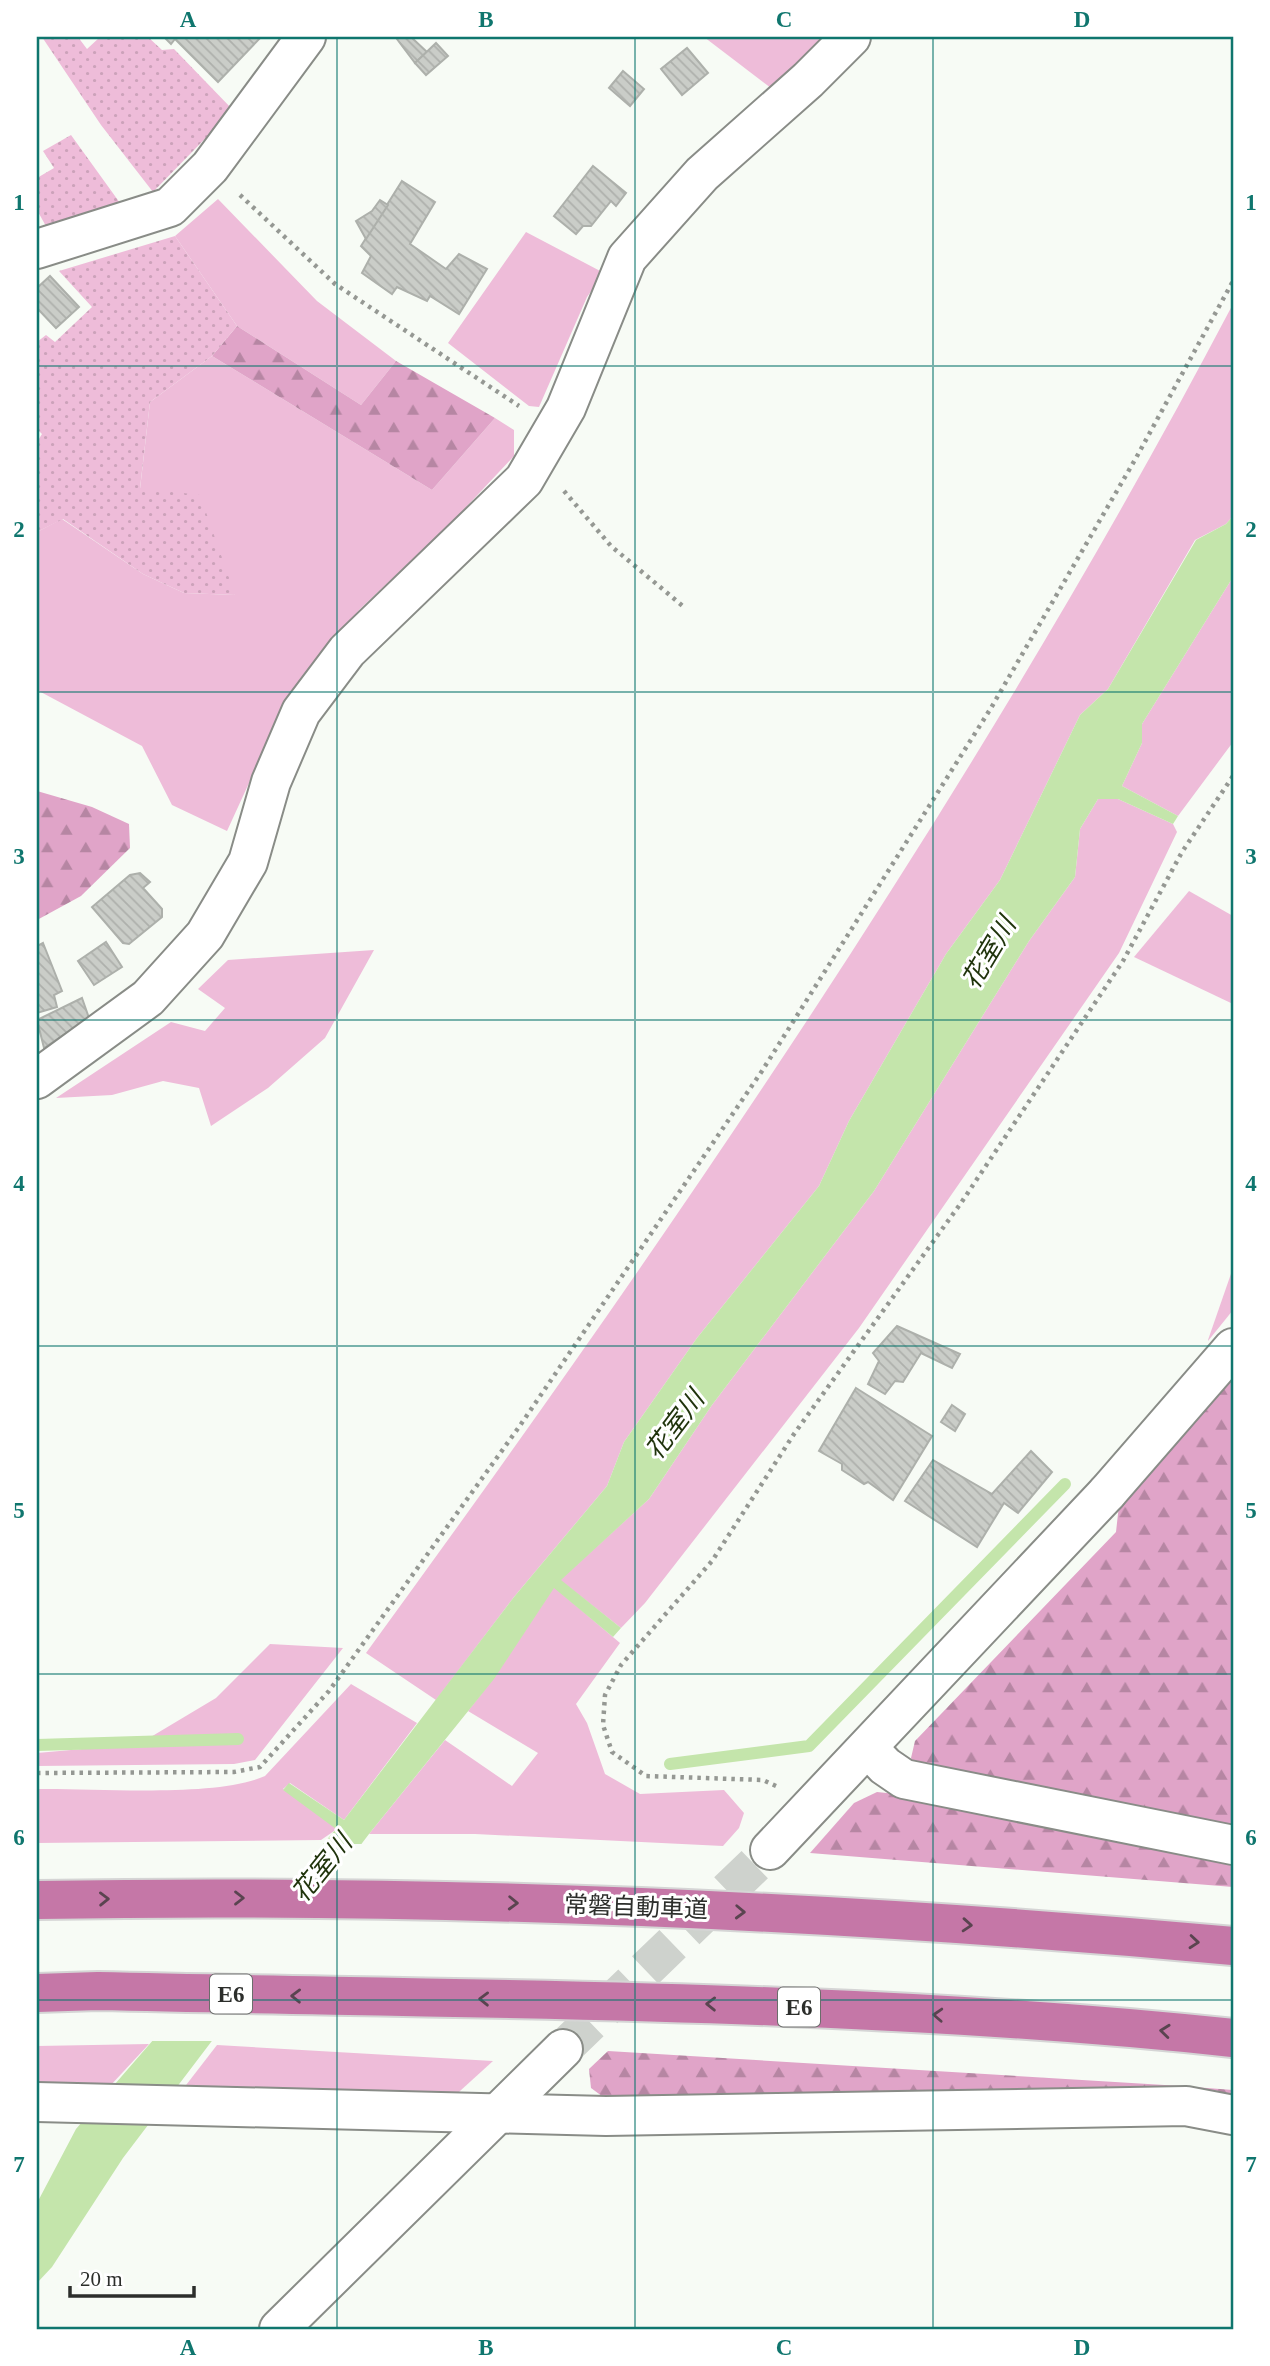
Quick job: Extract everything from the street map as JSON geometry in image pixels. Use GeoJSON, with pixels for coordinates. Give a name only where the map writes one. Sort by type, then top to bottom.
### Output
{"type":"FeatureCollection","features":[{"type":"Feature","properties":{"kind":"highway","name":"常磐自動車道"},"geometry":{"type":"LineString","coordinates":[[37,1900],[445,1900],[786,1913],[1233,1946]]}},
{"type":"Feature","properties":{"kind":"highway","name":"E6"},"geometry":{"type":"LineString","coordinates":[[37,1993],[98,1991],[743,2004],[1099,2024],[1233,2038]]}},
{"type":"Feature","properties":{"kind":"street"},"geometry":{"type":"LineString","coordinates":[[37,249],[170,207],[210,167],[306,37]]}},
{"type":"Feature","properties":{"kind":"street"},"geometry":{"type":"LineString","coordinates":[[37,1079],[148,998],[205,934],[248,862],[271,782],[301,712],[347,651],[524,480],[546,444],[627,258],[702,174],[808,80],[851,37]]}},
{"type":"Feature","properties":{"kind":"street"},"geometry":{"type":"LineString","coordinates":[[770,1850],[869,1749],[1107,1493],[1233,1348]]}},
{"type":"Feature","properties":{"kind":"street"},"geometry":{"type":"LineString","coordinates":[[869,1749],[885,1766],[904,1779],[1233,1845]]}},
{"type":"Feature","properties":{"kind":"street"},"geometry":{"type":"LineString","coordinates":[[279,2329],[563,2049]]}},
{"type":"Feature","properties":{"kind":"street"},"geometry":{"type":"LineString","coordinates":[[37,2102],[494,2115],[1186,2106],[1233,2115]]}},
{"type":"Feature","properties":{"kind":"path"},"geometry":{"type":"LineString","coordinates":[[210,167],[335,284],[546,444],[611,546],[684,607]]}},
{"type":"Feature","properties":{"kind":"path"},"geometry":{"type":"LineString","coordinates":[[37,1773],[234,1772],[260,1766],[329,1691],[519,1427],[762,1071],[990,708],[1136,458],[1233,281]]}},
{"type":"Feature","properties":{"kind":"path"},"geometry":{"type":"LineString","coordinates":[[816,1805],[763,1780],[646,1776],[612,1752],[603,1725],[605,1695],[621,1665],[712,1561],[794,1434],[961,1203],[1123,961],[1182,852],[1233,776]]}},
{"type":"Feature","properties":{"kind":"shaded area"},"geometry":{"type":"Polygon","coordinates":[[[42,37],[78,37],[87,49],[100,37],[148,37],[162,50],[174,49],[233,110],[153,192],[101,125],[42,37]]]}},
{"type":"Feature","properties":{"kind":"shaded area"},"geometry":{"type":"Polygon","coordinates":[[[704,37],[825,37],[771,88],[704,37]]]}},
{"type":"Feature","properties":{"kind":"shaded area"},"geometry":{"type":"Polygon","coordinates":[[[71,135],[120,203],[47,228],[37,210],[37,178],[54,168],[43,151],[71,135]]]}},
{"type":"Feature","properties":{"kind":"shaded area"},"geometry":{"type":"Polygon","coordinates":[[[218,199],[317,301],[396,361],[361,405],[237,326],[175,236],[218,199]]]}},
{"type":"Feature","properties":{"kind":"shaded area"},"geometry":{"type":"Polygon","coordinates":[[[526,232],[604,273],[587,297],[539,407],[529,406],[448,343],[526,232]]]}},
{"type":"Feature","properties":{"kind":"shaded area"},"geometry":{"type":"Polygon","coordinates":[[[175,236],[237,326],[212,356],[150,402],[140,488],[200,495],[235,595],[184,593],[143,574],[63,519],[37,532],[37,442],[42,434],[37,429],[37,342],[46,335],[55,342],[92,307],[59,271],[175,236]]]}},
{"type":"Feature","properties":{"kind":"shaded area"},"geometry":{"type":"Polygon","coordinates":[[[1233,304],[1233,516],[1226,524],[1195,540],[1108,689],[1080,715],[1000,880],[946,954],[849,1121],[819,1186],[697,1338],[624,1442],[607,1486],[514,1597],[436,1700],[366,1653],[599,1327],[824,994],[1037,654],[1137,480],[1233,304]]]}},
{"type":"Feature","properties":{"kind":"shaded area"},"geometry":{"type":"Polygon","coordinates":[[[212,356],[432,490],[495,418],[514,430],[514,456],[453,521],[360,609],[312,667],[265,748],[227,831],[172,805],[142,746],[37,690],[37,532],[62,519],[143,574],[184,593],[235,595],[140,489],[150,402],[212,356]]]}},
{"type":"Feature","properties":{"kind":"shaded area"},"geometry":{"type":"Polygon","coordinates":[[[1233,577],[1233,742],[1178,816],[1122,786],[1142,743],[1142,724],[1233,577]]]}},
{"type":"Feature","properties":{"kind":"shaded area"},"geometry":{"type":"Polygon","coordinates":[[[1098,799],[1118,799],[1173,824],[1177,832],[1119,953],[859,1328],[645,1603],[621,1628],[560,1580],[649,1499],[712,1405],[874,1191],[1029,941],[1075,877],[1080,829],[1098,799]]]}},
{"type":"Feature","properties":{"kind":"shaded area"},"geometry":{"type":"Polygon","coordinates":[[[1189,891],[1233,916],[1233,1004],[1134,957],[1189,891]]]}},
{"type":"Feature","properties":{"kind":"shaded area"},"geometry":{"type":"Polygon","coordinates":[[[374,950],[325,1038],[268,1088],[211,1126],[199,1088],[163,1081],[112,1095],[56,1098],[171,1022],[205,1031],[225,1008],[198,989],[228,960],[374,950]]]}},
{"type":"Feature","properties":{"kind":"shaded area"},"geometry":{"type":"Polygon","coordinates":[[[1233,1268],[1233,1310],[1208,1341],[1208,1340],[1233,1268]]]}},
{"type":"Feature","properties":{"kind":"shaded area"},"geometry":{"type":"Polygon","coordinates":[[[554,1587],[620,1643],[576,1704],[587,1723],[605,1774],[640,1794],[724,1790],[744,1813],[739,1828],[723,1846],[475,1834],[369,1834],[445,1740],[512,1786],[538,1753],[468,1711],[494,1678],[554,1587]]]}},
{"type":"Feature","properties":{"kind":"shaded area"},"geometry":{"type":"Polygon","coordinates":[[[270,1644],[343,1648],[255,1760],[234,1764],[37,1766],[37,1753],[139,1744],[216,1698],[270,1644]]]}},
{"type":"Feature","properties":{"kind":"shaded area"},"geometry":{"type":"Polygon","coordinates":[[[351,1684],[417,1723],[344,1820],[290,1783],[283,1789],[337,1829],[321,1840],[37,1843],[37,1789],[187,1790],[244,1783],[265,1776],[351,1684]]]}},
{"type":"Feature","properties":{"kind":"shaded area"},"geometry":{"type":"Polygon","coordinates":[[[149,2044],[110,2086],[37,2087],[37,2046],[149,2044]]]}},
{"type":"Feature","properties":{"kind":"shaded area"},"geometry":{"type":"Polygon","coordinates":[[[217,2045],[493,2061],[449,2101],[183,2089],[217,2045]]]}},
{"type":"Feature","properties":{"kind":"green space"},"geometry":{"type":"Polygon","coordinates":[[[237,326],[361,405],[396,361],[495,418],[432,490],[212,356],[237,326]]]}},
{"type":"Feature","properties":{"kind":"green space"},"geometry":{"type":"Polygon","coordinates":[[[37,791],[92,807],[129,824],[130,848],[81,896],[37,920],[37,791]]]}},
{"type":"Feature","properties":{"kind":"green space"},"geometry":{"type":"Polygon","coordinates":[[[1233,1376],[1233,1832],[920,1775],[911,1758],[915,1741],[1116,1532],[1119,1505],[1233,1376]]]}},
{"type":"Feature","properties":{"kind":"green space"},"geometry":{"type":"Polygon","coordinates":[[[877,1792],[906,1795],[1233,1858],[1233,1887],[810,1853],[854,1803],[877,1792]]]}},
{"type":"Feature","properties":{"kind":"green space"},"geometry":{"type":"Polygon","coordinates":[[[608,2051],[1233,2090],[1233,2104],[614,2105],[591,2088],[589,2069],[608,2051]]]}},
{"type":"Feature","properties":{"kind":"water","name":"花室川"},"geometry":{"type":"Polygon","coordinates":[[[1233,516],[1233,577],[1142,724],[1142,743],[1122,786],[1178,816],[1173,824],[1118,799],[1098,799],[1080,829],[1075,877],[1029,941],[874,1191],[712,1405],[649,1499],[561,1580],[621,1628],[613,1637],[554,1588],[494,1679],[369,1834],[123,2158],[52,2267],[37,2283],[37,2203],[76,2129],[336,1829],[283,1790],[289,1783],[344,1820],[514,1597],[607,1486],[624,1442],[697,1338],[819,1186],[849,1121],[946,954],[1000,880],[1080,715],[1108,689],[1196,540],[1226,524],[1233,516]]]}},
{"type":"Feature","properties":{"kind":"pier"},"geometry":{"type":"Polygon","coordinates":[[[319,1844],[366,1844],[216,2041],[150,2041],[319,1844]]]}},
{"type":"Feature","properties":{"kind":"building"},"geometry":{"type":"Polygon","coordinates":[[[164,37],[261,37],[218,82],[175,39],[171,44],[164,37]]]}},
{"type":"Feature","properties":{"kind":"building"},"geometry":{"type":"Polygon","coordinates":[[[411,37],[427,52],[415,63],[397,39],[411,37]]]}},
{"type":"Feature","properties":{"kind":"building"},"geometry":{"type":"Polygon","coordinates":[[[436,43],[448,56],[426,75],[415,63],[436,43]]]}},
{"type":"Feature","properties":{"kind":"building"},"geometry":{"type":"Polygon","coordinates":[[[687,48],[708,73],[682,95],[661,69],[687,48]]]}},
{"type":"Feature","properties":{"kind":"building"},"geometry":{"type":"Polygon","coordinates":[[[623,71],[644,89],[630,106],[609,88],[623,71]]]}},
{"type":"Feature","properties":{"kind":"building"},"geometry":{"type":"Polygon","coordinates":[[[593,166],[626,193],[616,206],[611,201],[591,226],[583,226],[576,234],[554,216],[593,166]]]}},
{"type":"Feature","properties":{"kind":"building"},"geometry":{"type":"Polygon","coordinates":[[[402,181],[435,202],[410,244],[446,269],[459,254],[487,269],[459,314],[430,296],[427,301],[397,287],[392,294],[362,273],[371,256],[361,246],[402,181]]]}},
{"type":"Feature","properties":{"kind":"building"},"geometry":{"type":"Polygon","coordinates":[[[380,200],[388,205],[366,239],[356,221],[372,211],[380,200]]]}},
{"type":"Feature","properties":{"kind":"building"},"geometry":{"type":"Polygon","coordinates":[[[50,276],[79,307],[56,328],[37,308],[37,288],[50,276]]]}},
{"type":"Feature","properties":{"kind":"building"},"geometry":{"type":"Polygon","coordinates":[[[140,873],[150,882],[143,888],[162,909],[162,917],[129,944],[123,943],[92,907],[130,875],[140,873]]]}},
{"type":"Feature","properties":{"kind":"building"},"geometry":{"type":"Polygon","coordinates":[[[106,942],[122,967],[94,985],[78,961],[106,942]]]}},
{"type":"Feature","properties":{"kind":"building"},"geometry":{"type":"Polygon","coordinates":[[[43,943],[62,991],[54,995],[57,1007],[37,1013],[37,946],[43,943]]]}},
{"type":"Feature","properties":{"kind":"building"},"geometry":{"type":"Polygon","coordinates":[[[82,998],[89,1018],[44,1048],[37,1020],[82,998]]]}},
{"type":"Feature","properties":{"kind":"building"},"geometry":{"type":"Polygon","coordinates":[[[897,1326],[960,1354],[952,1368],[921,1353],[903,1382],[895,1381],[885,1394],[868,1384],[879,1361],[873,1353],[897,1326]]]}},
{"type":"Feature","properties":{"kind":"building"},"geometry":{"type":"Polygon","coordinates":[[[856,1388],[932,1436],[893,1500],[868,1482],[864,1484],[842,1470],[842,1464],[819,1451],[856,1388]]]}},
{"type":"Feature","properties":{"kind":"building"},"geometry":{"type":"Polygon","coordinates":[[[952,1405],[965,1414],[955,1431],[941,1422],[952,1405]]]}},
{"type":"Feature","properties":{"kind":"building"},"geometry":{"type":"Polygon","coordinates":[[[1031,1451],[1052,1472],[1018,1513],[1004,1503],[977,1547],[905,1501],[933,1460],[992,1494],[1031,1451]]]}},
{"type":"Feature","properties":{"kind":"waterway"},"geometry":{"type":"LineString","coordinates":[[670,1764],[809,1746],[1065,1484]]}},
{"type":"Feature","properties":{"kind":"waterway"},"geometry":{"type":"LineString","coordinates":[[37,1745],[238,1739]]}},
{"type":"Feature","properties":{"kind":"tunnel"},"geometry":{"type":"LineString","coordinates":[[563,2049],[770,1850]]}}]}
